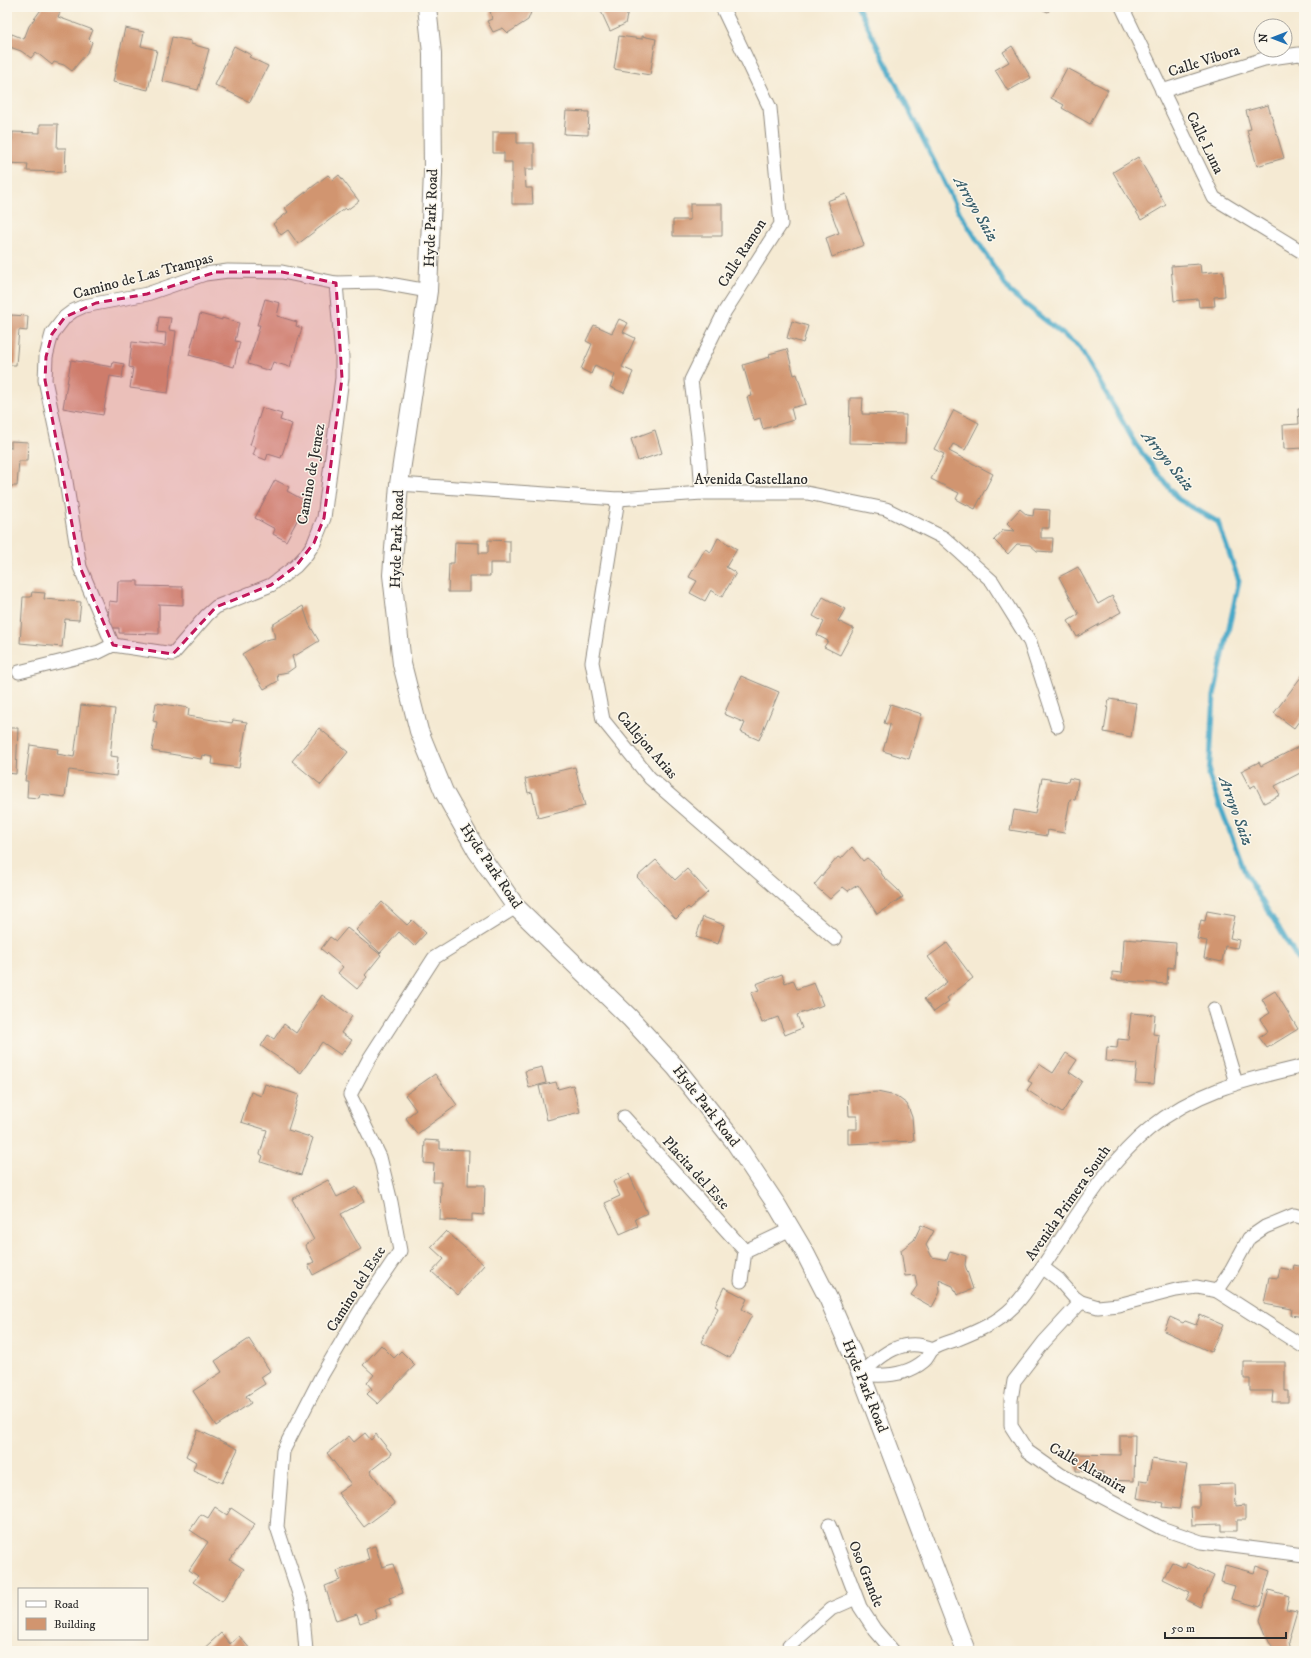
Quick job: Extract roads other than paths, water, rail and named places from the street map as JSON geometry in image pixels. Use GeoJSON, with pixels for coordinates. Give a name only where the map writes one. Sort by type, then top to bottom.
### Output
{"type":"FeatureCollection","features":[{"type":"Feature","properties":{"kind":"main road","name":"Hyde Park Road"},"geometry":{"type":"LineString","coordinates":[[427,7],[432,53],[433,173],[428,291],[398,484],[392,575],[402,664],[419,731],[448,799],[477,851],[516,907],[630,1018],[676,1068],[734,1141],[765,1186],[791,1229],[829,1300],[861,1374],[966,1651]]}},
{"type":"Feature","properties":{"kind":"street","name":"Calle Ramon"},"geometry":{"type":"LineString","coordinates":[[702,493],[698,437],[691,380],[724,311],[781,224],[770,108],[722,7]]}},
{"type":"Feature","properties":{"kind":"street","name":"Calle Luna"},"geometry":{"type":"LineString","coordinates":[[1122,7],[1214,198],[1304,253]]}},
{"type":"Feature","properties":{"kind":"street","name":"Calle Vibora"},"geometry":{"type":"LineString","coordinates":[[1162,91],[1264,59],[1299,54],[1304,56]]}},
{"type":"Feature","properties":{"kind":"street","name":"Camino de Las Trampas"},"geometry":{"type":"LineString","coordinates":[[113,645],[80,567],[64,469],[45,380],[46,356],[52,334],[58,324],[73,311],[84,306],[152,292],[196,276],[216,272],[282,272],[336,283],[378,282],[428,291]]}},
{"type":"Feature","properties":{"kind":"street","name":"Camino de Jemez"},"geometry":{"type":"LineString","coordinates":[[113,645],[173,654],[207,615],[216,607],[271,585],[296,566],[314,543],[324,518],[342,378],[342,357],[336,283]]}},
{"type":"Feature","properties":{"kind":"street","name":"Avenida Castellano"},"geometry":{"type":"LineString","coordinates":[[398,484],[618,499],[702,493],[807,493],[886,509],[944,538],[992,582],[1030,642],[1057,726]]}},
{"type":"Feature","properties":{"kind":"street","name":"Callejon Arias"},"geometry":{"type":"LineString","coordinates":[[618,499],[592,662],[603,720],[650,778],[835,939]]}},
{"type":"Feature","properties":{"kind":"street"},"geometry":{"type":"LineString","coordinates":[[19,672],[99,652],[113,645]]}},
{"type":"Feature","properties":{"kind":"street","name":"Camino del Este"},"geometry":{"type":"LineString","coordinates":[[306,1651],[302,1603],[277,1527],[283,1451],[322,1375],[364,1304],[400,1251],[391,1202],[380,1157],[350,1095],[369,1059],[434,958],[516,907]]}},
{"type":"Feature","properties":{"kind":"street"},"geometry":{"type":"LineString","coordinates":[[1214,1009],[1236,1082]]}},
{"type":"Feature","properties":{"kind":"street","name":"Avenida Primera South"},"geometry":{"type":"LineString","coordinates":[[861,1374],[882,1376],[903,1373],[926,1360],[933,1349],[975,1332],[1001,1316],[1022,1296],[1109,1170],[1139,1138],[1160,1120],[1208,1093],[1236,1082],[1304,1066]]}},
{"type":"Feature","properties":{"kind":"street","name":"Placita del Este"},"geometry":{"type":"LineString","coordinates":[[624,1117],[746,1251]]}},
{"type":"Feature","properties":{"kind":"street"},"geometry":{"type":"LineString","coordinates":[[1217,1291],[1231,1271],[1249,1238],[1265,1227],[1294,1215],[1304,1218]]}},
{"type":"Feature","properties":{"kind":"street"},"geometry":{"type":"LineString","coordinates":[[741,1281],[746,1251],[791,1229]]}},
{"type":"Feature","properties":{"kind":"street"},"geometry":{"type":"LineString","coordinates":[[1042,1267],[1058,1279],[1074,1297],[1081,1302],[1093,1306],[1108,1307],[1197,1287],[1217,1291],[1304,1347]]}},
{"type":"Feature","properties":{"kind":"street","name":"Calle Altamira"},"geometry":{"type":"LineString","coordinates":[[1081,1302],[1044,1342],[1014,1381],[1011,1400],[1011,1426],[1027,1451],[1061,1475],[1162,1528],[1201,1542],[1304,1555]]}},
{"type":"Feature","properties":{"kind":"street"},"geometry":{"type":"LineString","coordinates":[[861,1374],[882,1356],[901,1346],[918,1344],[933,1349]]}},
{"type":"Feature","properties":{"kind":"street","name":"Oso Grande"},"geometry":{"type":"LineString","coordinates":[[829,1525],[856,1598],[866,1618],[893,1651]]}},
{"type":"Feature","properties":{"kind":"street"},"geometry":{"type":"LineString","coordinates":[[789,1646],[831,1609],[856,1598]]}},
{"type":"Feature","properties":{"kind":"waterway","name":"Arroyo Saiz"},"geometry":{"type":"LineString","coordinates":[[858,7],[958,210],[1010,292],[1080,348],[1136,445],[1178,499],[1218,522],[1239,581],[1214,696],[1209,776],[1246,875],[1304,969]]}}]}
